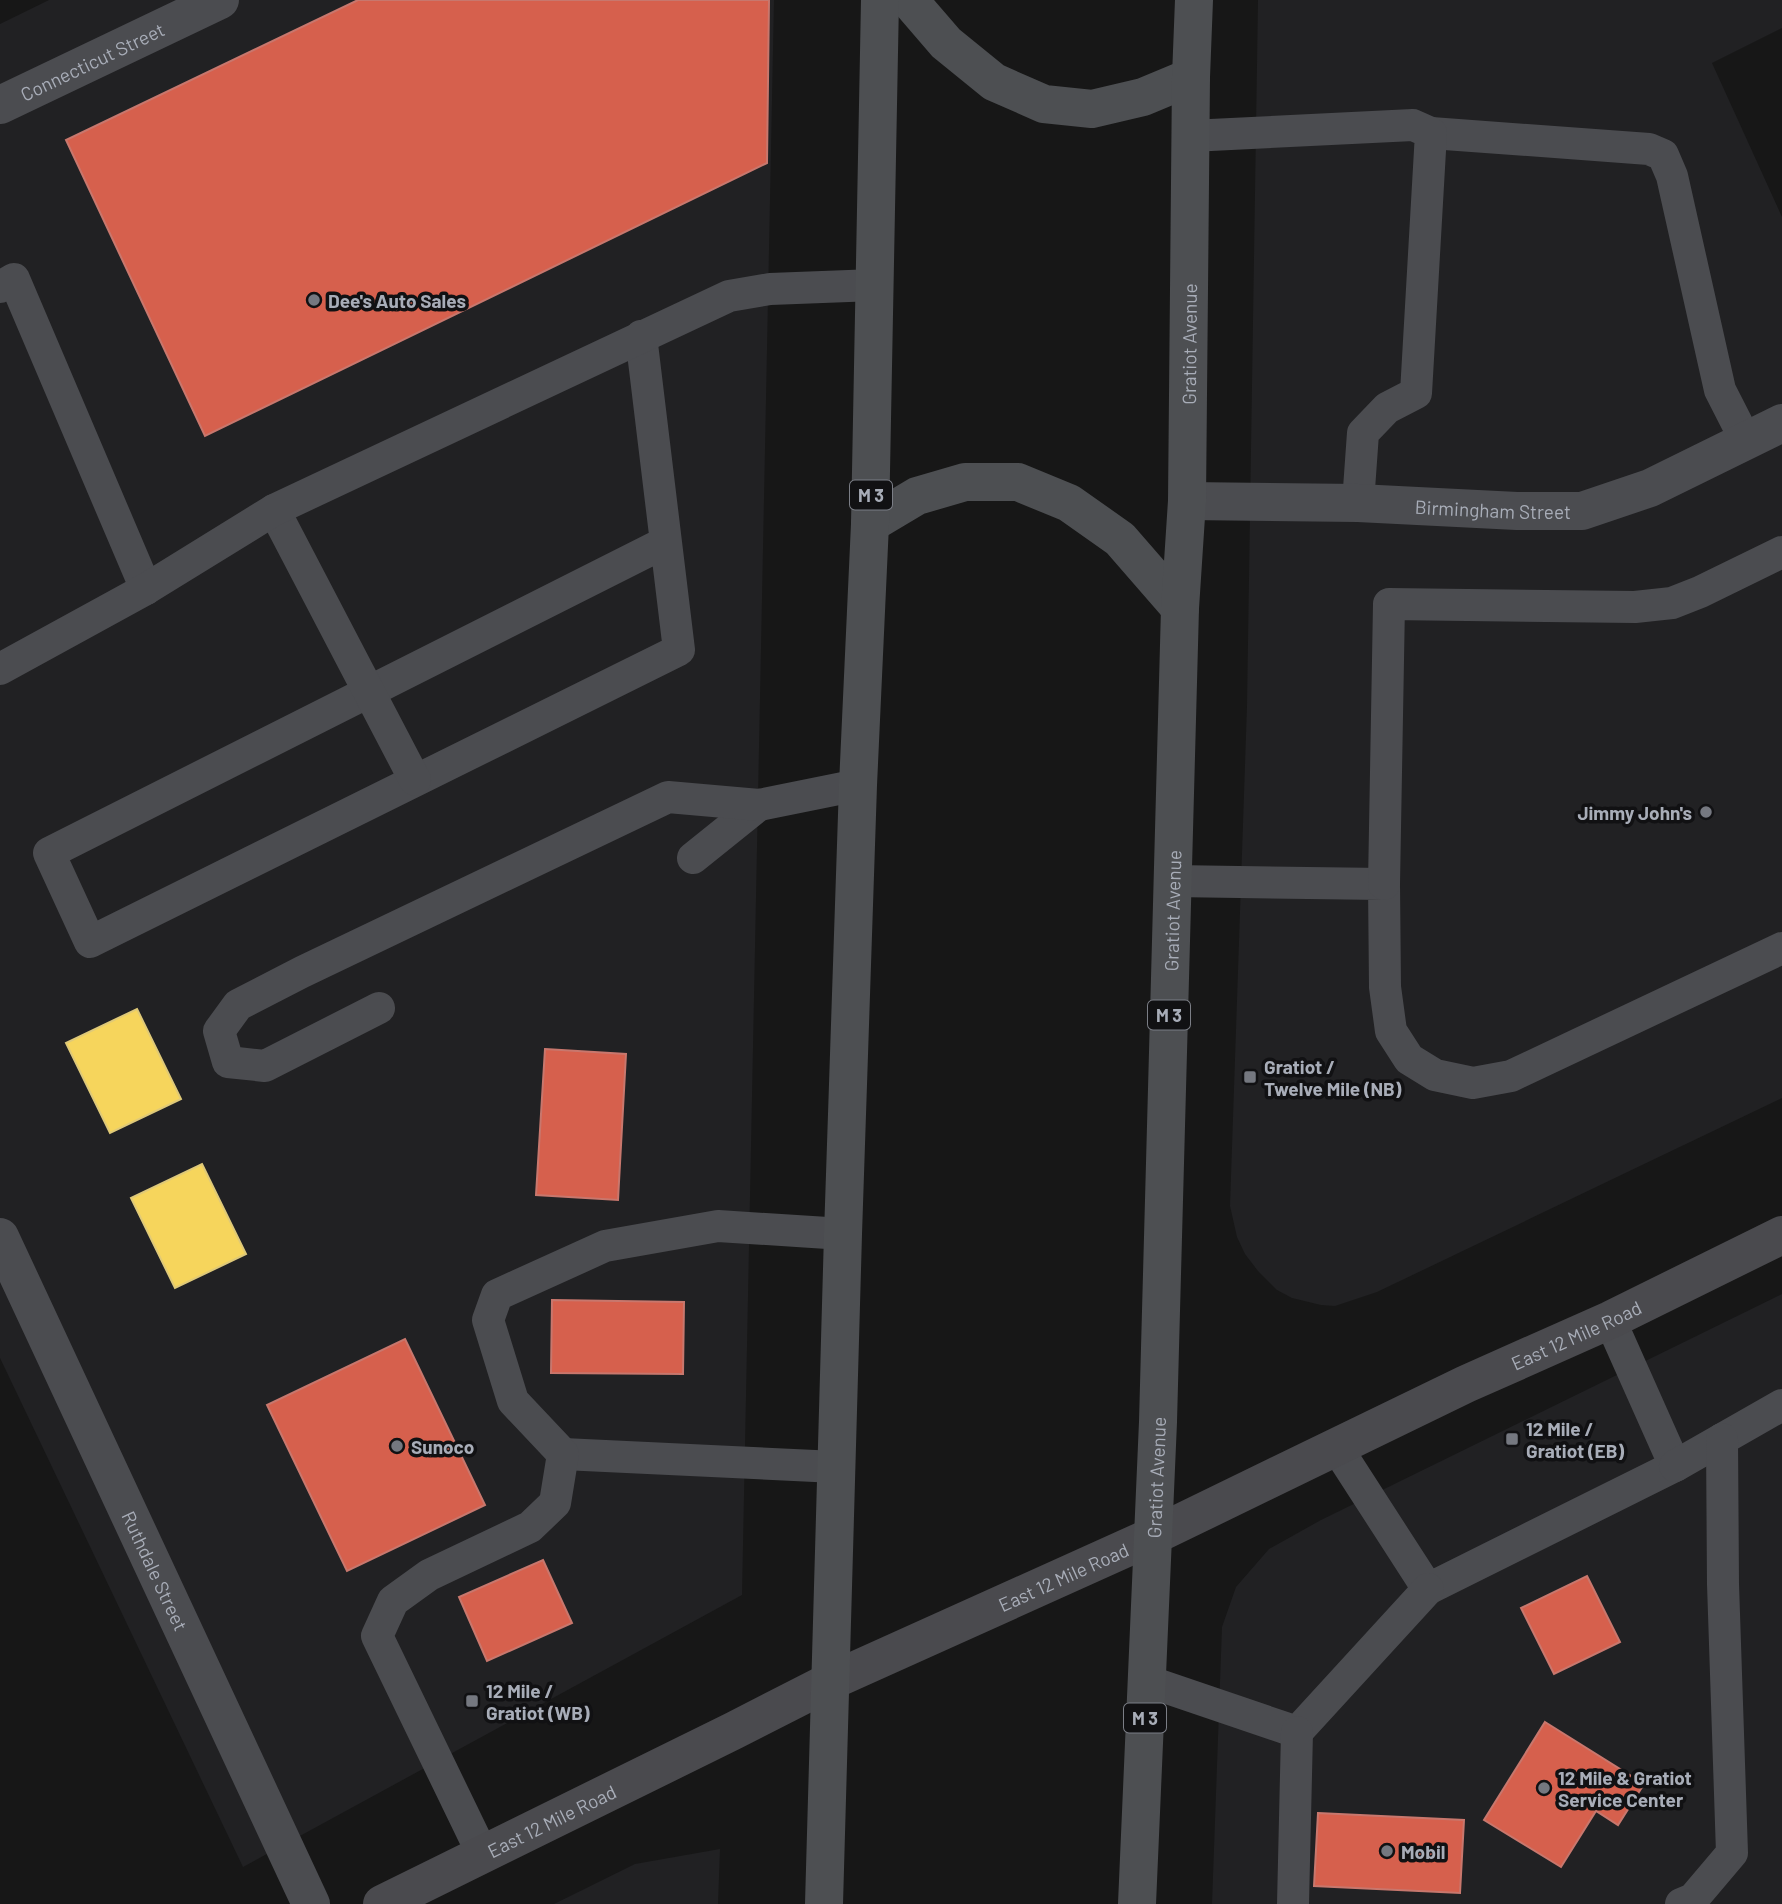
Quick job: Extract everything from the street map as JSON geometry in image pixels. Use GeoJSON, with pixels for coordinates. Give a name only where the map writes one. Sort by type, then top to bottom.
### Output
{"type":"FeatureCollection","features":[{"type":"Feature","properties":{"kind":"main road","name":"M 3"},"geometry":{"type":"LineString","coordinates":[[824,1904],[843,1234],[870,524],[880,0]]}},
{"type":"Feature","properties":{"kind":"main road"},"geometry":{"type":"LineString","coordinates":[[909,0],[946,43],[994,82],[1044,104],[1092,109],[1143,97],[1191,77]]}},
{"type":"Feature","properties":{"kind":"main road","name":"Gratiot Avenue"},"geometry":{"type":"LineString","coordinates":[[1137,1904],[1158,1422],[1180,608],[1187,501],[1194,0]]}},
{"type":"Feature","properties":{"kind":"main road"},"geometry":{"type":"LineString","coordinates":[[870,524],[917,496],[965,482],[1018,482],[1069,503],[1120,539],[1180,608]]}},
{"type":"Feature","properties":{"kind":"main road","name":"East 12 Mile Road"},"geometry":{"type":"LineString","coordinates":[[383,1904],[829,1682],[1153,1536],[1466,1384],[1610,1320],[1782,1235]]}},
{"type":"Feature","properties":{"kind":"street","name":"Connecticut Street"},"geometry":{"type":"LineString","coordinates":[[0,105],[220,0]]}},
{"type":"Feature","properties":{"kind":"street","name":"Birmingham Street"},"geometry":{"type":"LineString","coordinates":[[1187,501],[1358,503],[1517,511],[1582,511],[1650,488],[1782,423]]}},
{"type":"Feature","properties":{"kind":"street","name":"Ruthdale Street"},"geometry":{"type":"LineString","coordinates":[[0,1237],[311,1904]]}},
{"type":"Feature","properties":{"kind":"lane"},"geometry":{"type":"LineString","coordinates":[[1190,136],[1413,125],[1431,133],[1649,149],[1663,155],[1672,176],[1720,390],[1746,441]]}},
{"type":"Feature","properties":{"kind":"lane"},"geometry":{"type":"LineString","coordinates":[[1358,503],[1363,433],[1387,408],[1416,393],[1431,133]]}},
{"type":"Feature","properties":{"kind":"lane"},"geometry":{"type":"LineString","coordinates":[[0,287],[14,279],[146,589]]}},
{"type":"Feature","properties":{"kind":"lane"},"geometry":{"type":"LineString","coordinates":[[0,669],[146,589],[274,510],[729,296],[771,289],[875,285]]}},
{"type":"Feature","properties":{"kind":"lane"},"geometry":{"type":"LineString","coordinates":[[641,336],[666,542],[678,650],[90,942],[49,853],[666,542]]}},
{"type":"Feature","properties":{"kind":"lane"},"geometry":{"type":"LineString","coordinates":[[274,510],[415,780]]}},
{"type":"Feature","properties":{"kind":"lane"},"geometry":{"type":"LineString","coordinates":[[1782,552],[1700,593],[1672,603],[1636,607],[1389,604],[1384,884],[1385,987],[1391,1031],[1409,1059],[1435,1076],[1473,1083],[1511,1076],[1782,948]]}},
{"type":"Feature","properties":{"kind":"lane"},"geometry":{"type":"LineString","coordinates":[[379,1008],[265,1066],[228,1062],[219,1031],[238,1005],[668,797],[759,805],[858,785]]}},
{"type":"Feature","properties":{"kind":"lane"},"geometry":{"type":"LineString","coordinates":[[693,858],[759,805]]}},
{"type":"Feature","properties":{"kind":"lane"},"geometry":{"type":"LineString","coordinates":[[1173,881],[1384,884]]}},
{"type":"Feature","properties":{"kind":"lane"},"geometry":{"type":"LineString","coordinates":[[836,1466],[563,1454],[513,1401],[488,1320],[496,1295],[605,1246],[718,1227],[843,1234]]}},
{"type":"Feature","properties":{"kind":"lane"},"geometry":{"type":"LineString","coordinates":[[1610,1320],[1675,1466]]}},
{"type":"Feature","properties":{"kind":"lane"},"geometry":{"type":"LineString","coordinates":[[1293,1904],[1297,1732],[1428,1589],[1675,1466],[1782,1405]]}},
{"type":"Feature","properties":{"kind":"lane"},"geometry":{"type":"LineString","coordinates":[[1681,1904],[1693,1899],[1732,1853],[1723,1584],[1722,1439]]}},
{"type":"Feature","properties":{"kind":"lane"},"geometry":{"type":"LineString","coordinates":[[1337,1448],[1428,1589]]}},
{"type":"Feature","properties":{"kind":"lane"},"geometry":{"type":"LineString","coordinates":[[483,1855],[377,1636],[393,1601],[429,1575],[530,1527],[555,1503],[563,1454]]}},
{"type":"Feature","properties":{"kind":"lane"},"geometry":{"type":"LineString","coordinates":[[1147,1681],[1297,1732]]}},
{"type":"Feature","properties":{"kind":"shaded area"},"geometry":{"type":"Polygon","coordinates":[[[49,0],[774,0],[742,1595],[243,1867],[0,1358],[0,24],[49,0]]]}},
{"type":"Feature","properties":{"kind":"shaded area"},"geometry":{"type":"Polygon","coordinates":[[[1258,0],[1782,0],[1782,28],[1712,63],[1782,217],[1782,1098],[1377,1292],[1335,1306],[1292,1298],[1277,1290],[1245,1254],[1237,1237],[1230,1206],[1247,706],[1258,0]]]}},
{"type":"Feature","properties":{"kind":"shaded area"},"geometry":{"type":"Polygon","coordinates":[[[1782,1294],[1782,1904],[1212,1904],[1222,1627],[1236,1587],[1269,1549],[1321,1520],[1782,1294]]]}},
{"type":"Feature","properties":{"kind":"shaded area"},"geometry":{"type":"Polygon","coordinates":[[[720,1849],[718,1904],[554,1904],[635,1864],[720,1849]]]}},
{"type":"Feature","properties":{"kind":"building: Homes"},"geometry":{"type":"Polygon","coordinates":[[[137,1009],[181,1099],[110,1133],[66,1043],[137,1009]]]}},
{"type":"Feature","properties":{"kind":"building: Homes"},"geometry":{"type":"Polygon","coordinates":[[[202,1164],[246,1254],[175,1288],[131,1198],[202,1164]]]}},
{"type":"Feature","properties":{"kind":"building: Shops","name":"Dee's Auto Sales"},"geometry":{"type":"Polygon","coordinates":[[[358,0],[769,0],[767,163],[205,436],[66,140],[358,0]]]}},
{"type":"Feature","properties":{"kind":"building: Shops"},"geometry":{"type":"Polygon","coordinates":[[[545,1049],[626,1054],[618,1200],[536,1195],[545,1049]]]}},
{"type":"Feature","properties":{"kind":"building: Shops"},"geometry":{"type":"Polygon","coordinates":[[[552,1300],[684,1302],[683,1374],[551,1373],[552,1300]]]}},
{"type":"Feature","properties":{"kind":"building: Shops"},"geometry":{"type":"Polygon","coordinates":[[[405,1339],[485,1505],[347,1571],[267,1405],[405,1339]]]}},
{"type":"Feature","properties":{"kind":"building: Shops"},"geometry":{"type":"Polygon","coordinates":[[[543,1560],[572,1623],[487,1661],[459,1597],[543,1560]]]}},
{"type":"Feature","properties":{"kind":"building: Shops"},"geometry":{"type":"Polygon","coordinates":[[[1587,1576],[1620,1642],[1554,1674],[1521,1608],[1587,1576]]]}},
{"type":"Feature","properties":{"kind":"building: Shops"},"geometry":{"type":"Polygon","coordinates":[[[1545,1722],[1644,1784],[1618,1825],[1596,1811],[1561,1867],[1484,1820],[1545,1722]]]}},
{"type":"Feature","properties":{"kind":"building: Shops"},"geometry":{"type":"Polygon","coordinates":[[[1318,1813],[1464,1820],[1460,1893],[1314,1886],[1318,1813]]]}},
{"type":"Feature","properties":{"kind":"place","name":"Dee's Auto Sales"},"geometry":{"type":"Point","coordinates":[314,300]}},
{"type":"Feature","properties":{"kind":"place","name":"Jimmy John's"},"geometry":{"type":"Point","coordinates":[1706,812]}},
{"type":"Feature","properties":{"kind":"place","name":"Gratiot / Twelve Mile (NB)"},"geometry":{"type":"Point","coordinates":[1250,1077]}},
{"type":"Feature","properties":{"kind":"place","name":"12 Mile / Gratiot (EB)"},"geometry":{"type":"Point","coordinates":[1512,1439]}},
{"type":"Feature","properties":{"kind":"place","name":"Sunoco"},"geometry":{"type":"Point","coordinates":[397,1446]}},
{"type":"Feature","properties":{"kind":"place","name":"12 Mile / Gratiot (WB)"},"geometry":{"type":"Point","coordinates":[472,1701]}},
{"type":"Feature","properties":{"kind":"place","name":"12 Mile & Gratiot Service Center"},"geometry":{"type":"Point","coordinates":[1544,1788]}},
{"type":"Feature","properties":{"kind":"place","name":"Mobil"},"geometry":{"type":"Point","coordinates":[1387,1851]}}]}
